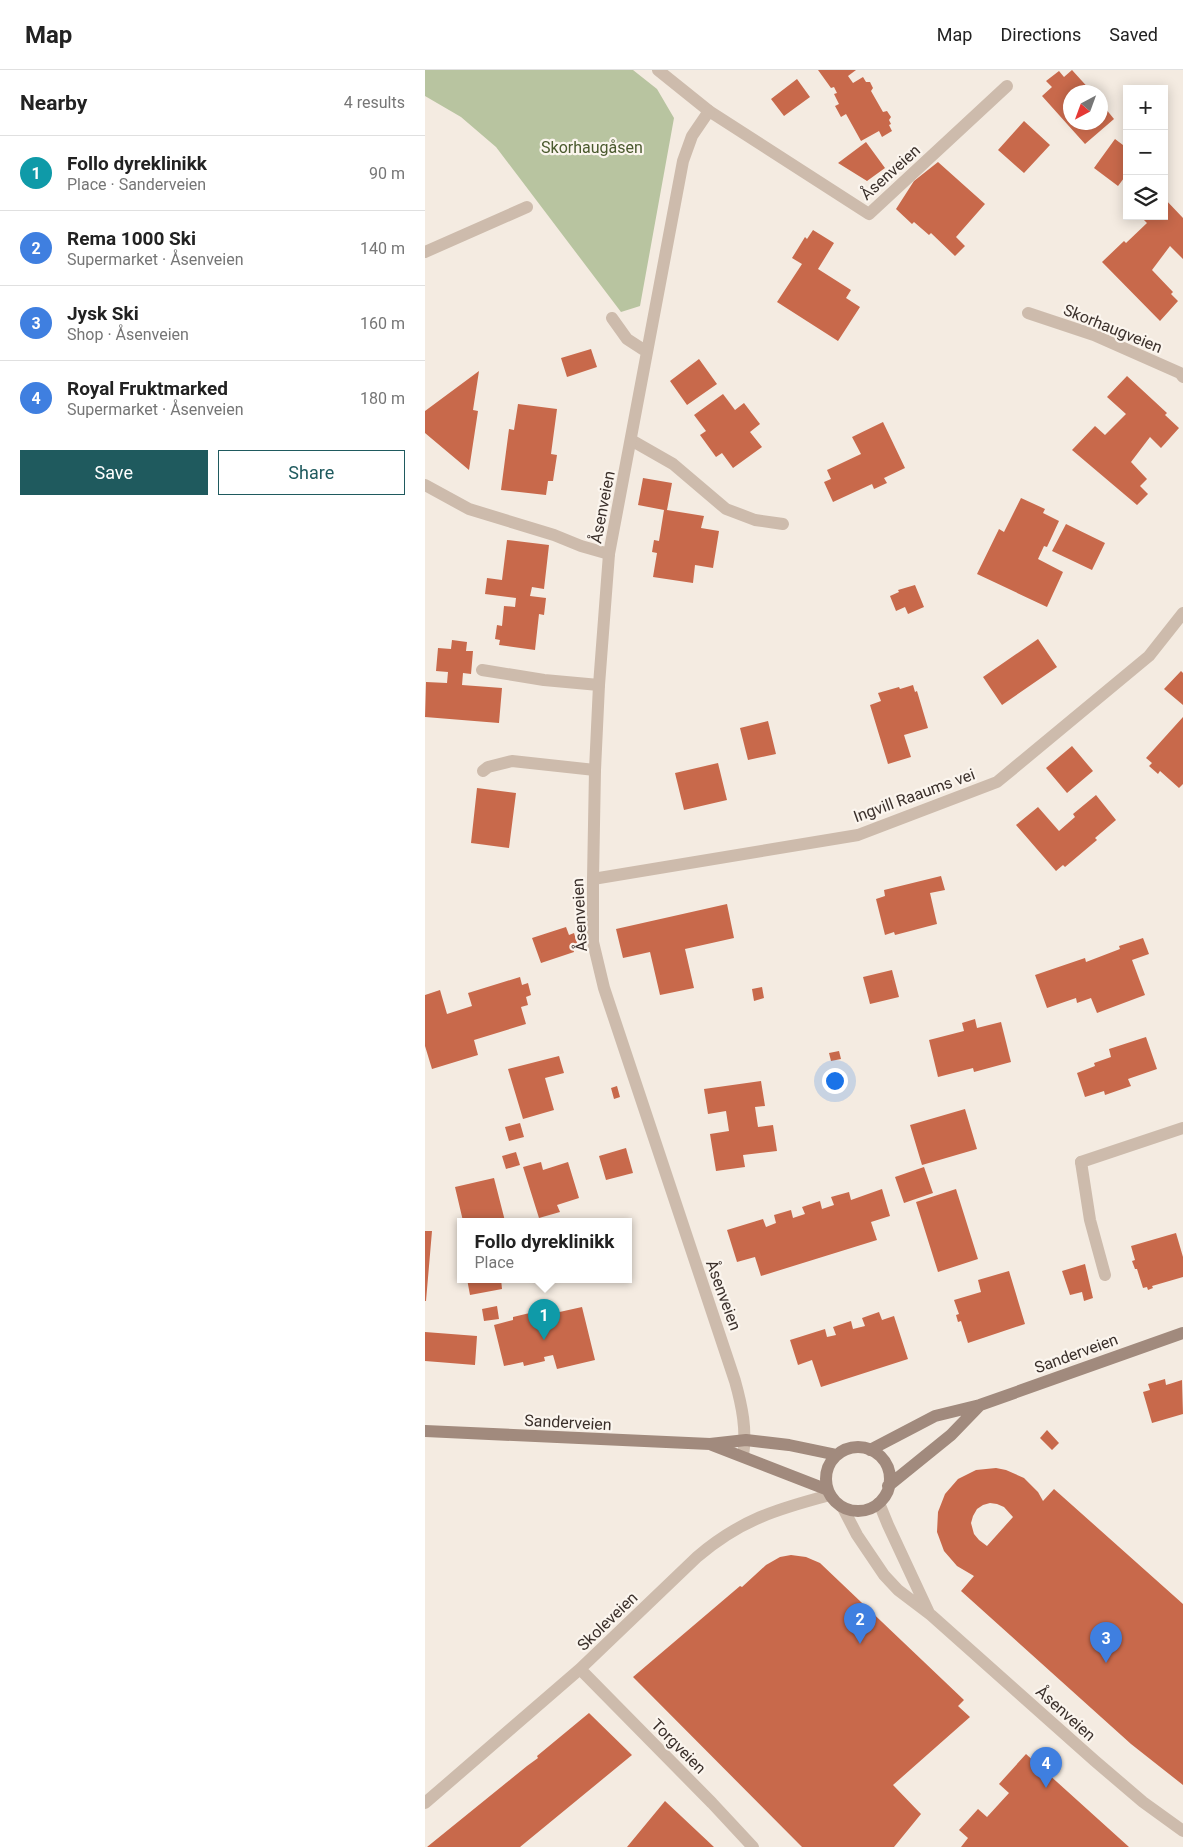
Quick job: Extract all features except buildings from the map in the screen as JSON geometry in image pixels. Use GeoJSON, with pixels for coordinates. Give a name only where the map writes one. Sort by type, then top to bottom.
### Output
{"type":"FeatureCollection","features":[{"type":"Feature","properties":{"kind":"main road","name":"Sanderveien"},"geometry":{"type":"LineString","coordinates":[[425,1430],[710,1444],[746,1440],[789,1445],[837,1455],[852,1448],[870,1450],[935,1416],[980,1405],[1183,1333]]}},
{"type":"Feature","properties":{"kind":"main road","name":"Sanderveien"},"geometry":{"type":"LineString","coordinates":[[879,1503],[885,1495],[888,1486],[951,1435],[980,1405]]}},
{"type":"Feature","properties":{"kind":"main road","name":"Sanderveien"},"geometry":{"type":"LineString","coordinates":[[710,1444],[829,1493],[843,1508]]}},
{"type":"Feature","properties":{"kind":"main road"},"geometry":{"type":"LineString","coordinates":[[870,1450],[877,1454],[888,1469],[888,1486]]}},
{"type":"Feature","properties":{"kind":"main road"},"geometry":{"type":"LineString","coordinates":[[829,1493],[826,1481],[827,1471],[837,1455]]}},
{"type":"Feature","properties":{"kind":"main road"},"geometry":{"type":"LineString","coordinates":[[843,1508],[853,1511],[862,1510],[871,1508],[879,1503]]}},
{"type":"Feature","properties":{"kind":"street","name":"Åsenveien"},"geometry":{"type":"LineString","coordinates":[[658,70],[709,111],[869,214],[1007,86]]}},
{"type":"Feature","properties":{"kind":"street","name":"Åsenveien"},"geometry":{"type":"LineString","coordinates":[[709,111],[692,136],[683,162],[609,554],[599,685],[595,770],[593,942],[604,988],[690,1250],[725,1346],[742,1405],[746,1440],[743,1456]]}},
{"type":"Feature","properties":{"kind":"street"},"geometry":{"type":"LineString","coordinates":[[425,252],[527,207]]}},
{"type":"Feature","properties":{"kind":"street","name":"Skorhaugveien"},"geometry":{"type":"LineString","coordinates":[[1028,313],[1095,335],[1180,373],[1183,378]]}},
{"type":"Feature","properties":{"kind":"street"},"geometry":{"type":"LineString","coordinates":[[612,318],[627,339],[647,352]]}},
{"type":"Feature","properties":{"kind":"street"},"geometry":{"type":"LineString","coordinates":[[631,440],[673,464],[726,509],[755,520],[783,524]]}},
{"type":"Feature","properties":{"kind":"street"},"geometry":{"type":"LineString","coordinates":[[425,485],[469,508],[609,554]]}},
{"type":"Feature","properties":{"kind":"street","name":"Ingvill Raaums vei"},"geometry":{"type":"LineString","coordinates":[[593,879],[858,835],[997,782],[1149,656],[1183,613]]}},
{"type":"Feature","properties":{"kind":"street"},"geometry":{"type":"LineString","coordinates":[[482,670],[544,680],[599,685]]}},
{"type":"Feature","properties":{"kind":"street"},"geometry":{"type":"LineString","coordinates":[[483,771],[488,767],[512,761],[595,770]]}},
{"type":"Feature","properties":{"kind":"street"},"geometry":{"type":"LineString","coordinates":[[1105,1275],[1090,1220],[1081,1162],[1183,1128]]}},
{"type":"Feature","properties":{"kind":"street","name":"Skoleveien"},"geometry":{"type":"LineString","coordinates":[[425,1804],[580,1669],[697,1556],[717,1540],[759,1517],[829,1493]]}},
{"type":"Feature","properties":{"kind":"street","name":"Åsenveien"},"geometry":{"type":"LineString","coordinates":[[879,1503],[931,1615]]}},
{"type":"Feature","properties":{"kind":"street","name":"Åsenveien"},"geometry":{"type":"LineString","coordinates":[[843,1508],[857,1535],[884,1575],[898,1590],[931,1615],[1143,1802],[1183,1832]]}},
{"type":"Feature","properties":{"kind":"street","name":"Torgveien"},"geometry":{"type":"LineString","coordinates":[[580,1669],[713,1803],[753,1847]]}},
{"type":"Feature","properties":{"kind":"green space","name":"Skorhaugåsen"},"geometry":{"type":"Polygon","coordinates":[[[425,70],[633,70],[657,89],[674,118],[640,306],[621,312],[496,147],[461,117],[425,96],[425,70]]]}},
{"type":"Feature","properties":{"kind":"place","name":"Follo dyreklinikk"},"geometry":{"type":"Point","coordinates":[544,1340]}},
{"type":"Feature","properties":{"kind":"place","name":"Rema 1000 Ski"},"geometry":{"type":"Point","coordinates":[860,1644]}},
{"type":"Feature","properties":{"kind":"place","name":"Jysk Ski"},"geometry":{"type":"Point","coordinates":[1106,1663]}},
{"type":"Feature","properties":{"kind":"place","name":"Royal Fruktmarked"},"geometry":{"type":"Point","coordinates":[1046,1788]}}]}
